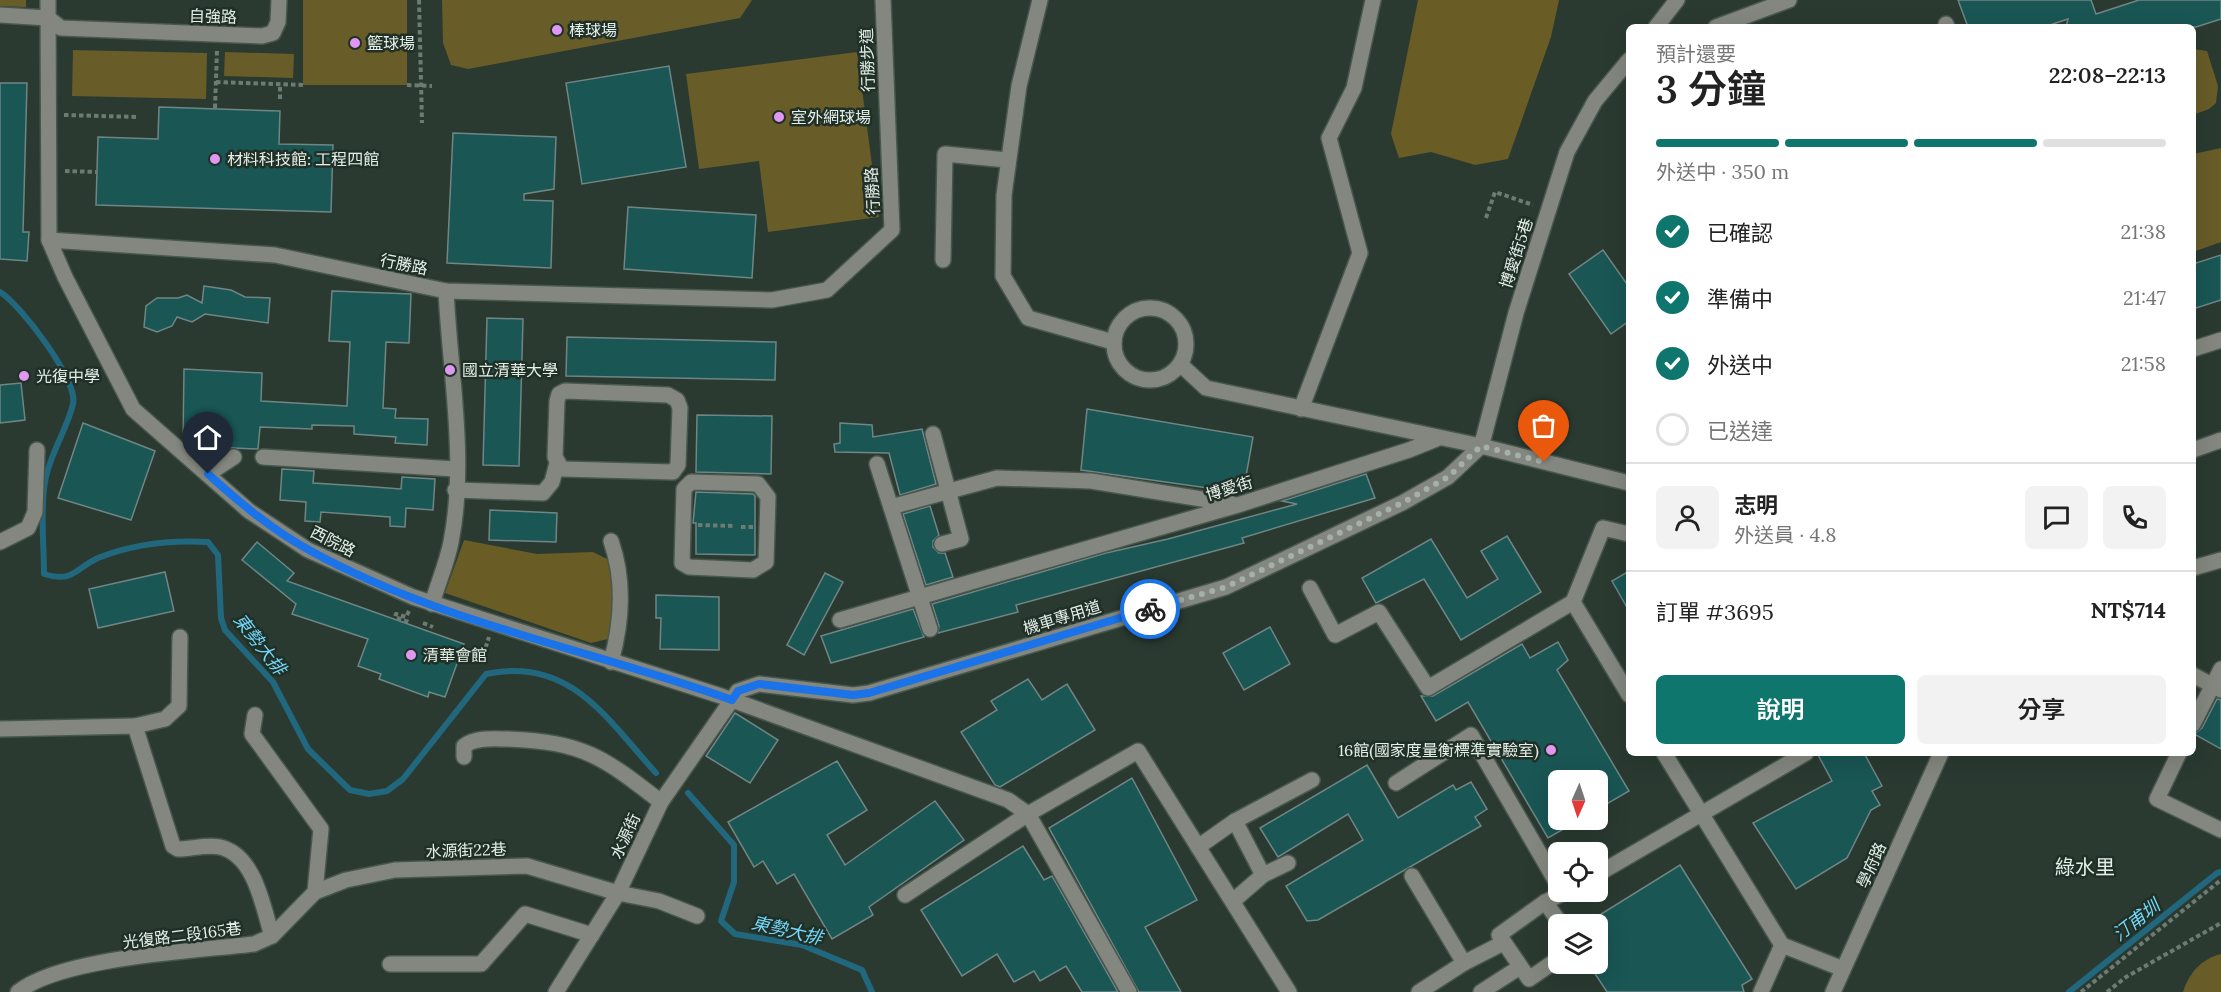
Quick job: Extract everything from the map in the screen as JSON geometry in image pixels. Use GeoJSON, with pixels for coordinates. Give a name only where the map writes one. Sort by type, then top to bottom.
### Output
{"type":"FeatureCollection","features":[{"type":"Feature","properties":{"kind":"street"},"geometry":{"type":"LineString","coordinates":[[48,0],[49,240]]}},
{"type":"Feature","properties":{"kind":"street","name":"自強路"},"geometry":{"type":"LineString","coordinates":[[48,18],[61,28],[262,36],[273,33],[278,22],[279,0]]}},
{"type":"Feature","properties":{"kind":"street","name":"行勝步道"},"geometry":{"type":"LineString","coordinates":[[883,0],[889,153]]}},
{"type":"Feature","properties":{"kind":"street"},"geometry":{"type":"LineString","coordinates":[[1040,0],[1019,86],[1007,160],[1004,195],[1004,276],[1028,318],[1113,342]]}},
{"type":"Feature","properties":{"kind":"street"},"geometry":{"type":"LineString","coordinates":[[1301,409],[1360,253],[1329,138],[1354,88],[1373,0]]}},
{"type":"Feature","properties":{"kind":"street"},"geometry":{"type":"LineString","coordinates":[[1658,24],[1677,0]]}},
{"type":"Feature","properties":{"kind":"street"},"geometry":{"type":"LineString","coordinates":[[1724,24],[1789,0]]}},
{"type":"Feature","properties":{"kind":"street"},"geometry":{"type":"LineString","coordinates":[[0,15],[48,18]]}},
{"type":"Feature","properties":{"kind":"street","name":"博愛街5巷"},"geometry":{"type":"LineString","coordinates":[[1481,446],[1516,313],[1567,152],[1595,101],[1626,64]]}},
{"type":"Feature","properties":{"kind":"street","name":"博愛街5巷"},"geometry":{"type":"LineString","coordinates":[[1611,82],[1626,75]]}},
{"type":"Feature","properties":{"kind":"street","name":"行勝路"},"geometry":{"type":"LineString","coordinates":[[49,240],[275,255],[446,291],[772,300],[827,290],[892,230],[889,153]]}},
{"type":"Feature","properties":{"kind":"street"},"geometry":{"type":"LineString","coordinates":[[943,260],[945,154],[1007,160]]}},
{"type":"Feature","properties":{"kind":"street","name":"西院路"},"geometry":{"type":"LineString","coordinates":[[49,240],[64,277],[133,409],[249,511],[308,550],[372,581],[432,604],[732,700],[1008,800],[1028,814]]}},
{"type":"Feature","properties":{"kind":"street"},"geometry":{"type":"LineString","coordinates":[[432,604],[451,543],[455,489],[456,392],[448,337],[446,291]]}},
{"type":"Feature","properties":{"kind":"street"},"geometry":{"type":"LineString","coordinates":[[1142,308],[1167,311],[1176,318],[1186,341],[1180,364],[1161,378],[1138,378],[1120,364],[1113,342],[1121,321],[1142,308]]}},
{"type":"Feature","properties":{"kind":"street"},"geometry":{"type":"LineString","coordinates":[[2196,348],[2221,340]]}},
{"type":"Feature","properties":{"kind":"street"},"geometry":{"type":"LineString","coordinates":[[1180,364],[1206,388],[1481,446],[1626,482]]}},
{"type":"Feature","properties":{"kind":"street"},"geometry":{"type":"LineString","coordinates":[[455,489],[543,493],[552,482],[557,464],[555,456],[556,401],[559,394],[565,391],[668,395],[676,400],[680,408],[678,465],[673,472],[562,469],[557,464]]}},
{"type":"Feature","properties":{"kind":"street"},"geometry":{"type":"LineString","coordinates":[[933,434],[961,539],[942,544]]}},
{"type":"Feature","properties":{"kind":"street","name":"博愛街"},"geometry":{"type":"LineString","coordinates":[[840,620],[1238,505],[1409,450],[1438,438]]}},
{"type":"Feature","properties":{"kind":"street"},"geometry":{"type":"LineString","coordinates":[[2196,449],[2221,440]]}},
{"type":"Feature","properties":{"kind":"street","name":"機車專用道"},"geometry":{"type":"LineString","coordinates":[[732,700],[738,691],[759,684],[853,695],[869,693],[1226,587],[1402,503],[1448,477],[1481,446]]}},
{"type":"Feature","properties":{"kind":"street"},"geometry":{"type":"LineString","coordinates":[[0,542],[28,528],[35,512],[37,450]]}},
{"type":"Feature","properties":{"kind":"street"},"geometry":{"type":"LineString","coordinates":[[208,474],[234,457]]}},
{"type":"Feature","properties":{"kind":"street"},"geometry":{"type":"LineString","coordinates":[[262,457],[455,470]]}},
{"type":"Feature","properties":{"kind":"street"},"geometry":{"type":"LineString","coordinates":[[877,464],[930,629]]}},
{"type":"Feature","properties":{"kind":"street"},"geometry":{"type":"LineString","coordinates":[[891,507],[997,478],[1091,481],[1238,505]]}},
{"type":"Feature","properties":{"kind":"street"},"geometry":{"type":"LineString","coordinates":[[691,482],[758,484],[768,497],[766,562],[753,570],[689,567],[682,562],[682,525],[684,489],[691,482]]}},
{"type":"Feature","properties":{"kind":"street"},"geometry":{"type":"LineString","coordinates":[[1310,588],[1335,635],[1379,612],[1428,688],[1573,602],[1603,528],[1626,533]]}},
{"type":"Feature","properties":{"kind":"street"},"geometry":{"type":"LineString","coordinates":[[611,541],[619,564],[621,607],[620,629],[611,662]]}},
{"type":"Feature","properties":{"kind":"street"},"geometry":{"type":"LineString","coordinates":[[2196,567],[2221,560]]}},
{"type":"Feature","properties":{"kind":"street"},"geometry":{"type":"LineString","coordinates":[[1573,602],[1626,690]]}},
{"type":"Feature","properties":{"kind":"street"},"geometry":{"type":"LineString","coordinates":[[0,729],[135,726],[165,719],[178,706],[180,637]]}},
{"type":"Feature","properties":{"kind":"street"},"geometry":{"type":"LineString","coordinates":[[2196,719],[2216,688],[2221,669]]}},
{"type":"Feature","properties":{"kind":"street"},"geometry":{"type":"LineString","coordinates":[[2196,677],[2216,688]]}},
{"type":"Feature","properties":{"kind":"street","name":"水源街"},"geometry":{"type":"LineString","coordinates":[[556,992],[618,893],[661,802],[732,700]]}},
{"type":"Feature","properties":{"kind":"street"},"geometry":{"type":"LineString","coordinates":[[255,715],[252,734],[321,829],[315,892]]}},
{"type":"Feature","properties":{"kind":"street"},"geometry":{"type":"LineString","coordinates":[[135,726],[173,846],[178,849],[218,846],[233,852],[254,880],[272,936]]}},
{"type":"Feature","properties":{"kind":"street"},"geometry":{"type":"LineString","coordinates":[[1396,783],[1471,735],[1548,865]]}},
{"type":"Feature","properties":{"kind":"street"},"geometry":{"type":"LineString","coordinates":[[464,757],[464,746],[470,741],[542,740],[584,749],[613,765],[661,802]]}},
{"type":"Feature","properties":{"kind":"street"},"geometry":{"type":"LineString","coordinates":[[905,895],[1028,814],[1138,751],[1289,992]]}},
{"type":"Feature","properties":{"kind":"street"},"geometry":{"type":"LineString","coordinates":[[1666,756],[1782,945],[1843,969]]}},
{"type":"Feature","properties":{"kind":"street"},"geometry":{"type":"LineString","coordinates":[[1608,868],[1801,756]]}},
{"type":"Feature","properties":{"kind":"street","name":"學府路"},"geometry":{"type":"LineString","coordinates":[[1833,992],[1940,756]]}},
{"type":"Feature","properties":{"kind":"street"},"geometry":{"type":"LineString","coordinates":[[2178,756],[2157,799],[2221,830]]}},
{"type":"Feature","properties":{"kind":"street"},"geometry":{"type":"LineString","coordinates":[[1198,847],[1235,821],[1312,780]]}},
{"type":"Feature","properties":{"kind":"street"},"geometry":{"type":"LineString","coordinates":[[1028,814],[1129,992]]}},
{"type":"Feature","properties":{"kind":"street"},"geometry":{"type":"LineString","coordinates":[[1235,821],[1263,875]]}},
{"type":"Feature","properties":{"kind":"street"},"geometry":{"type":"LineString","coordinates":[[1233,901],[1263,875],[1288,863]]}},
{"type":"Feature","properties":{"kind":"street","name":"水源街22巷"},"geometry":{"type":"LineString","coordinates":[[315,892],[346,880],[395,870],[527,866],[618,893],[659,901],[697,916]]}},
{"type":"Feature","properties":{"kind":"street"},"geometry":{"type":"LineString","coordinates":[[1412,876],[1464,963]]}},
{"type":"Feature","properties":{"kind":"street","name":"光復路二段165巷"},"geometry":{"type":"LineString","coordinates":[[18,992],[28,984],[62,971],[111,962],[254,944],[272,936],[315,892]]}},
{"type":"Feature","properties":{"kind":"street"},"geometry":{"type":"LineString","coordinates":[[1548,900],[1499,935],[1529,979],[1548,966]]}},
{"type":"Feature","properties":{"kind":"street"},"geometry":{"type":"LineString","coordinates":[[1545,902],[1554,914]]}},
{"type":"Feature","properties":{"kind":"street"},"geometry":{"type":"LineString","coordinates":[[390,964],[481,964],[525,914],[591,935]]}},
{"type":"Feature","properties":{"kind":"street"},"geometry":{"type":"LineString","coordinates":[[1419,992],[1464,963],[1503,943]]}},
{"type":"Feature","properties":{"kind":"street"},"geometry":{"type":"LineString","coordinates":[[1761,992],[1782,945]]}},
{"type":"Feature","properties":{"kind":"street"},"geometry":{"type":"LineString","coordinates":[[1481,992],[1520,967]]}},
{"type":"Feature","properties":{"kind":"path"},"geometry":{"type":"LineString","coordinates":[[419,0],[422,123]]}},
{"type":"Feature","properties":{"kind":"path"},"geometry":{"type":"LineString","coordinates":[[215,108],[217,46]]}},
{"type":"Feature","properties":{"kind":"path"},"geometry":{"type":"LineString","coordinates":[[216,82],[303,85]]}},
{"type":"Feature","properties":{"kind":"path"},"geometry":{"type":"LineString","coordinates":[[280,84],[280,99]]}},
{"type":"Feature","properties":{"kind":"path"},"geometry":{"type":"LineString","coordinates":[[407,85],[432,86]]}},
{"type":"Feature","properties":{"kind":"path"},"geometry":{"type":"LineString","coordinates":[[48,114],[138,117]]}},
{"type":"Feature","properties":{"kind":"path"},"geometry":{"type":"LineString","coordinates":[[48,170],[97,172]]}},
{"type":"Feature","properties":{"kind":"path"},"geometry":{"type":"LineString","coordinates":[[1486,219],[1495,192],[1537,207]]}},
{"type":"Feature","properties":{"kind":"path"},"geometry":{"type":"LineString","coordinates":[[682,525],[734,526]]}},
{"type":"Feature","properties":{"kind":"path"},"geometry":{"type":"LineString","coordinates":[[423,624],[433,627]]}},
{"type":"Feature","properties":{"kind":"path"},"geometry":{"type":"LineString","coordinates":[[481,662],[490,634]]}},
{"type":"Feature","properties":{"kind":"path"},"geometry":{"type":"LineString","coordinates":[[2080,992],[2221,880]]}},
{"type":"Feature","properties":{"kind":"path"},"geometry":{"type":"LineString","coordinates":[[2107,992],[2126,977],[2221,923]]}},
{"type":"Feature","properties":{"kind":"shaded area"},"geometry":{"type":"Polygon","coordinates":[[[0,0],[26,0],[26,7],[0,6],[0,0]]]}},
{"type":"Feature","properties":{"kind":"shaded area","name":"籃球場"},"geometry":{"type":"Polygon","coordinates":[[[303,0],[407,0],[407,85],[303,85],[303,0]]]}},
{"type":"Feature","properties":{"kind":"shaded area","name":"棒球場"},"geometry":{"type":"Polygon","coordinates":[[[442,0],[752,0],[740,18],[468,69],[451,65],[443,43],[442,0]]]}},
{"type":"Feature","properties":{"kind":"shaded area"},"geometry":{"type":"Polygon","coordinates":[[[1418,0],[1559,0],[1551,37],[1508,159],[1475,165],[1431,152],[1399,158],[1391,134],[1418,0]]]}},
{"type":"Feature","properties":{"kind":"shaded area"},"geometry":{"type":"Polygon","coordinates":[[[2196,49],[2207,51],[2218,86],[2216,103],[2209,109],[2196,114],[2196,49]]]}},
{"type":"Feature","properties":{"kind":"shaded area"},"geometry":{"type":"Polygon","coordinates":[[[73,50],[207,53],[206,99],[72,96],[73,50]]]}},
{"type":"Feature","properties":{"kind":"shaded area"},"geometry":{"type":"Polygon","coordinates":[[[225,52],[294,54],[293,78],[224,76],[225,52]]]}},
{"type":"Feature","properties":{"kind":"shaded area","name":"室外網球場"},"geometry":{"type":"Polygon","coordinates":[[[857,52],[879,217],[768,232],[759,161],[699,169],[686,74],[857,52]]]}},
{"type":"Feature","properties":{"kind":"shaded area"},"geometry":{"type":"Polygon","coordinates":[[[2221,148],[2221,242],[2196,251],[2196,153],[2221,148]]]}},
{"type":"Feature","properties":{"kind":"shaded area"},"geometry":{"type":"Polygon","coordinates":[[[464,540],[537,554],[593,552],[613,562],[612,638],[591,643],[445,593],[464,540]]]}},
{"type":"Feature","properties":{"kind":"shaded area"},"geometry":{"type":"Polygon","coordinates":[[[2221,954],[2221,992],[2183,992],[2189,979],[2202,963],[2221,954]]]}},
{"type":"Feature","properties":{"kind":"building"},"geometry":{"type":"Polygon","coordinates":[[[1958,0],[2091,0],[2096,14],[2139,0],[2221,0],[2221,19],[2196,27],[2196,24],[2067,24],[2068,19],[2053,24],[1967,24],[1958,0]]]}},
{"type":"Feature","properties":{"kind":"building"},"geometry":{"type":"Polygon","coordinates":[[[669,66],[686,167],[582,184],[566,83],[669,66]]]}},
{"type":"Feature","properties":{"kind":"building"},"geometry":{"type":"Polygon","coordinates":[[[0,83],[27,83],[23,232],[29,232],[27,261],[0,259],[0,83]]]}},
{"type":"Feature","properties":{"kind":"building","name":"材料科技館: 工程四館"},"geometry":{"type":"Polygon","coordinates":[[[159,107],[280,111],[279,144],[333,145],[331,212],[96,205],[98,137],[158,139],[159,107]]]}},
{"type":"Feature","properties":{"kind":"building"},"geometry":{"type":"Polygon","coordinates":[[[453,133],[556,137],[554,189],[524,194],[524,200],[553,201],[551,268],[447,263],[453,133]]]}},
{"type":"Feature","properties":{"kind":"building"},"geometry":{"type":"Polygon","coordinates":[[[628,207],[756,215],[752,278],[624,269],[628,207]]]}},
{"type":"Feature","properties":{"kind":"building"},"geometry":{"type":"Polygon","coordinates":[[[1603,250],[1626,283],[1626,323],[1611,334],[1569,274],[1603,250]]]}},
{"type":"Feature","properties":{"kind":"building"},"geometry":{"type":"Polygon","coordinates":[[[2221,255],[2221,300],[2196,308],[2196,263],[2221,255]]]}},
{"type":"Feature","properties":{"kind":"building"},"geometry":{"type":"Polygon","coordinates":[[[204,286],[231,290],[245,297],[270,298],[268,323],[205,314],[192,322],[177,317],[172,326],[157,332],[144,327],[146,306],[157,298],[178,298],[187,295],[202,303],[204,286]]]}},
{"type":"Feature","properties":{"kind":"building"},"geometry":{"type":"Polygon","coordinates":[[[332,291],[411,294],[409,343],[386,342],[383,408],[396,409],[395,418],[428,419],[427,445],[395,443],[396,437],[354,434],[354,426],[312,425],[312,429],[260,427],[258,449],[190,446],[183,440],[184,369],[262,373],[261,401],[347,406],[350,342],[329,341],[332,291]]]}},
{"type":"Feature","properties":{"kind":"building"},"geometry":{"type":"Polygon","coordinates":[[[487,318],[523,319],[519,466],[483,465],[487,318]]]}},
{"type":"Feature","properties":{"kind":"building"},"geometry":{"type":"Polygon","coordinates":[[[567,337],[776,342],[775,380],[566,376],[567,337]]]}},
{"type":"Feature","properties":{"kind":"building"},"geometry":{"type":"Polygon","coordinates":[[[21,383],[25,420],[0,423],[0,385],[21,383]]]}},
{"type":"Feature","properties":{"kind":"building"},"geometry":{"type":"Polygon","coordinates":[[[1087,409],[1253,437],[1243,493],[1081,470],[1087,409]]]}},
{"type":"Feature","properties":{"kind":"building"},"geometry":{"type":"Polygon","coordinates":[[[697,415],[772,416],[771,474],[696,472],[697,415]]]}},
{"type":"Feature","properties":{"kind":"building"},"geometry":{"type":"Polygon","coordinates":[[[83,423],[155,451],[131,520],[58,498],[83,423]]]}},
{"type":"Feature","properties":{"kind":"building"},"geometry":{"type":"Polygon","coordinates":[[[840,423],[872,425],[873,437],[922,429],[936,484],[900,495],[889,453],[835,452],[834,444],[840,443],[840,423]]]}},
{"type":"Feature","properties":{"kind":"building"},"geometry":{"type":"Polygon","coordinates":[[[282,469],[314,471],[313,483],[401,489],[402,477],[435,479],[433,510],[406,508],[405,527],[390,526],[390,517],[321,512],[320,522],[305,521],[306,502],[280,500],[282,469]]]}},
{"type":"Feature","properties":{"kind":"building"},"geometry":{"type":"Polygon","coordinates":[[[1366,474],[1375,498],[1242,538],[1244,543],[1016,605],[1018,612],[938,633],[939,626],[932,604],[1106,553],[1168,539],[1297,504],[1282,501],[1366,474]]]}},
{"type":"Feature","properties":{"kind":"building"},"geometry":{"type":"Polygon","coordinates":[[[696,492],[753,494],[755,496],[755,555],[696,554],[696,523],[693,523],[696,492]]]}},
{"type":"Feature","properties":{"kind":"building"},"geometry":{"type":"Polygon","coordinates":[[[930,506],[939,535],[933,541],[933,547],[939,553],[945,553],[953,577],[926,585],[903,514],[930,506]]]}},
{"type":"Feature","properties":{"kind":"building"},"geometry":{"type":"Polygon","coordinates":[[[490,510],[557,513],[556,542],[489,540],[490,510]]]}},
{"type":"Feature","properties":{"kind":"building"},"geometry":{"type":"Polygon","coordinates":[[[1507,536],[1541,592],[1461,640],[1424,579],[1376,603],[1362,578],[1431,539],[1467,598],[1498,579],[1481,551],[1507,536]]]}},
{"type":"Feature","properties":{"kind":"building"},"geometry":{"type":"Polygon","coordinates":[[[257,542],[294,573],[287,581],[464,644],[445,697],[429,692],[428,697],[379,679],[381,674],[358,666],[368,639],[292,614],[296,604],[242,560],[257,542]]]}},
{"type":"Feature","properties":{"kind":"building"},"geometry":{"type":"Polygon","coordinates":[[[165,572],[174,611],[98,628],[89,589],[165,572]]]}},
{"type":"Feature","properties":{"kind":"building"},"geometry":{"type":"Polygon","coordinates":[[[825,573],[843,582],[804,655],[787,645],[825,573]]]}},
{"type":"Feature","properties":{"kind":"building"},"geometry":{"type":"Polygon","coordinates":[[[1626,573],[1626,606],[1612,581],[1626,573]]]}},
{"type":"Feature","properties":{"kind":"building"},"geometry":{"type":"Polygon","coordinates":[[[656,595],[719,597],[719,650],[660,649],[661,618],[656,618],[656,595]]]}},
{"type":"Feature","properties":{"kind":"building"},"geometry":{"type":"Polygon","coordinates":[[[913,609],[924,637],[831,663],[821,636],[913,609]]]}},
{"type":"Feature","properties":{"kind":"building"},"geometry":{"type":"Polygon","coordinates":[[[1270,627],[1290,664],[1244,690],[1223,653],[1270,627]]]}},
{"type":"Feature","properties":{"kind":"building","name":"16館(國家度量衡標準實驗室)"},"geometry":{"type":"Polygon","coordinates":[[[1558,642],[1568,660],[1557,670],[1629,791],[1608,803],[1608,770],[1548,770],[1548,830],[1562,830],[1548,838],[1468,702],[1436,721],[1421,696],[1433,696],[1522,644],[1530,658],[1558,642]]]}},
{"type":"Feature","properties":{"kind":"building"},"geometry":{"type":"Polygon","coordinates":[[[1028,679],[1042,700],[1067,684],[1095,730],[1000,787],[995,785],[961,732],[997,710],[991,701],[1028,679]]]}},
{"type":"Feature","properties":{"kind":"building"},"geometry":{"type":"Polygon","coordinates":[[[2217,699],[2221,700],[2221,749],[2196,735],[2217,699]]]}},
{"type":"Feature","properties":{"kind":"building"},"geometry":{"type":"Polygon","coordinates":[[[735,713],[778,740],[750,783],[706,756],[735,713]]]}},
{"type":"Feature","properties":{"kind":"building"},"geometry":{"type":"Polygon","coordinates":[[[1819,756],[1866,756],[1882,786],[1872,791],[1880,805],[1871,810],[1847,858],[1796,889],[1753,823],[1832,781],[1819,756]]]}},
{"type":"Feature","properties":{"kind":"building"},"geometry":{"type":"Polygon","coordinates":[[[837,761],[867,810],[827,835],[845,865],[935,801],[964,840],[869,907],[873,915],[832,939],[794,874],[777,884],[763,861],[754,867],[728,822],[837,761]]]}},
{"type":"Feature","properties":{"kind":"building"},"geometry":{"type":"Polygon","coordinates":[[[1367,765],[1398,818],[1453,785],[1456,790],[1471,782],[1487,809],[1475,817],[1481,826],[1318,920],[1307,921],[1286,886],[1363,840],[1348,814],[1278,857],[1260,828],[1367,765]]]}},
{"type":"Feature","properties":{"kind":"building"},"geometry":{"type":"Polygon","coordinates":[[[1132,778],[1197,900],[1145,927],[1181,992],[1139,992],[1049,828],[1132,778]]]}},
{"type":"Feature","properties":{"kind":"building"},"geometry":{"type":"Polygon","coordinates":[[[1023,846],[1044,880],[1052,876],[1118,992],[1082,992],[1066,966],[1040,981],[1034,971],[1014,982],[997,954],[962,976],[921,910],[1023,846]]]}},
{"type":"Feature","properties":{"kind":"building"},"geometry":{"type":"Polygon","coordinates":[[[1680,865],[1752,979],[1742,985],[1744,992],[1607,992],[1595,974],[1608,974],[1608,914],[1601,914],[1680,865]]]}},
{"type":"Feature","properties":{"kind":"waterway","name":"東勢大排"},"geometry":{"type":"LineString","coordinates":[[0,292],[21,311],[46,344],[67,378],[72,393],[73,404],[70,414],[50,462],[45,482],[42,515],[44,574],[68,576],[98,558],[138,546],[166,542],[208,542],[218,555],[221,618],[225,630],[273,682],[308,749],[350,790],[369,794],[387,791],[403,779],[486,674],[515,671],[541,674],[564,683],[584,696],[621,732],[656,773]]}},
{"type":"Feature","properties":{"kind":"waterway","name":"東勢大排"},"geometry":{"type":"LineString","coordinates":[[688,793],[734,845],[734,882],[721,921],[735,934],[802,945],[862,970],[872,992]]}},
{"type":"Feature","properties":{"kind":"waterway","name":"汀甫圳"},"geometry":{"type":"LineString","coordinates":[[2069,992],[2221,872]]}},
{"type":"Feature","properties":{"kind":"way so far"},"geometry":{"type":"LineString","coordinates":[[1150,609],[1226,587],[1402,503],[1448,477],[1481,446],[1544,462]]}},
{"type":"Feature","properties":{"kind":"place","name":"棒球場"},"geometry":{"type":"Point","coordinates":[557,30]}},
{"type":"Feature","properties":{"kind":"place","name":"籃球場"},"geometry":{"type":"Point","coordinates":[355,43]}},
{"type":"Feature","properties":{"kind":"place","name":"室外網球場"},"geometry":{"type":"Point","coordinates":[779,117]}},
{"type":"Feature","properties":{"kind":"place","name":"材料科技館: 工程四館"},"geometry":{"type":"Point","coordinates":[215,159]}},
{"type":"Feature","properties":{"kind":"place","name":"國立清華大學"},"geometry":{"type":"Point","coordinates":[450,370]}},
{"type":"Feature","properties":{"kind":"place","name":"光復中學"},"geometry":{"type":"Point","coordinates":[24,376]}},
{"type":"Feature","properties":{"kind":"place","name":"清華會館"},"geometry":{"type":"Point","coordinates":[411,655]}},
{"type":"Feature","properties":{"kind":"place","name":"16館(國家度量衡標準實驗室)"},"geometry":{"type":"Point","coordinates":[1551,750]}},
{"type":"Feature","properties":{"kind":"district","name":"綠水里"},"geometry":{"type":"Point","coordinates":[2085,866]}},
{"type":"Feature","properties":{"kind":"route"},"geometry":{"type":"LineString","coordinates":[[208,474],[249,511],[308,550],[372,581],[489,623],[732,700],[738,691],[759,684],[853,695],[869,693],[1150,609]]}}]}
